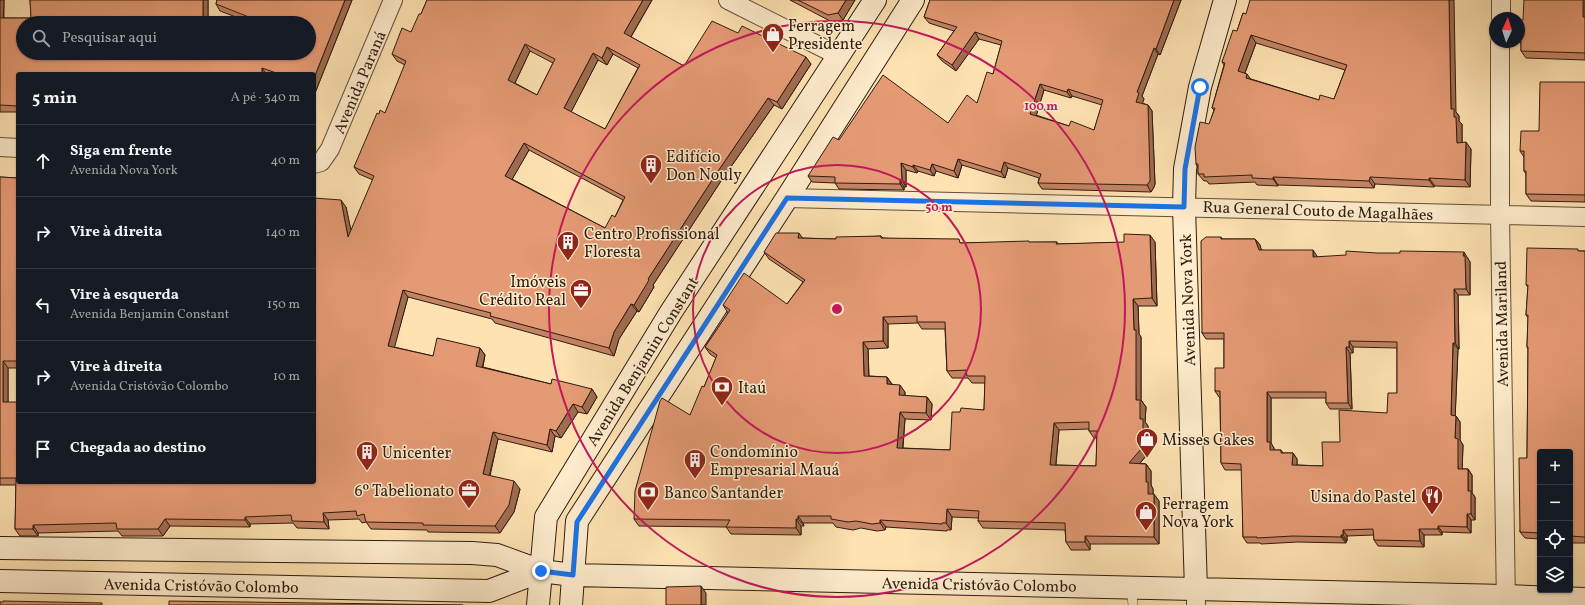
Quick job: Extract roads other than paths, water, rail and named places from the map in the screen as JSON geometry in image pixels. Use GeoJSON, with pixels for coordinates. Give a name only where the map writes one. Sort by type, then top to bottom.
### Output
{"type":"FeatureCollection","features":[{"type":"Feature","properties":{"kind":"main road","name":"Avenida Benjamin Constant"},"geometry":{"type":"LineString","coordinates":[[538,605],[546,517],[671,312],[875,0]]}},
{"type":"Feature","properties":{"kind":"main road","name":"Avenida Benjamin Constant"},"geometry":{"type":"LineString","coordinates":[[571,605],[577,522],[787,198],[913,0]]}},
{"type":"Feature","properties":{"kind":"main road","name":"Avenida Nova York"},"geometry":{"type":"LineString","coordinates":[[1196,597],[1184,207],[1185,169],[1200,87],[1225,0]]}},
{"type":"Feature","properties":{"kind":"main road","name":"Avenida Cristóvão Colombo"},"geometry":{"type":"LineString","coordinates":[[0,548],[497,554],[541,571],[573,575],[1132,596],[1506,601],[1585,599]]}},
{"type":"Feature","properties":{"kind":"main road","name":"Avenida Cristóvão Colombo"},"geometry":{"type":"LineString","coordinates":[[0,581],[489,591],[541,571]]}},
{"type":"Feature","properties":{"kind":"street","name":"Avenida Paraná"},"geometry":{"type":"LineString","coordinates":[[318,163],[330,149],[393,0]]}},
{"type":"Feature","properties":{"kind":"street"},"geometry":{"type":"LineString","coordinates":[[728,0],[839,56]]}},
{"type":"Feature","properties":{"kind":"street"},"geometry":{"type":"LineString","coordinates":[[1501,0],[1501,12]]}},
{"type":"Feature","properties":{"kind":"street","name":"Avenida Mariland"},"geometry":{"type":"LineString","coordinates":[[1500,48],[1500,215],[1506,601]]}},
{"type":"Feature","properties":{"kind":"street"},"geometry":{"type":"LineString","coordinates":[[0,146],[16,148]]}},
{"type":"Feature","properties":{"kind":"street","name":"Rua General Couto de Magalhães"},"geometry":{"type":"LineString","coordinates":[[787,198],[1585,217]]}},
{"type":"Feature","properties":{"kind":"place","name":"Ferragem Presidente"},"geometry":{"type":"Point","coordinates":[773,54]}},
{"type":"Feature","properties":{"kind":"place","name":"Edifício Don Nouly"},"geometry":{"type":"Point","coordinates":[651,184]}},
{"type":"Feature","properties":{"kind":"place","name":"Centro Profissional Floresta"},"geometry":{"type":"Point","coordinates":[568,262]}},
{"type":"Feature","properties":{"kind":"place","name":"Imóveis Crédito Real"},"geometry":{"type":"Point","coordinates":[581,310]}},
{"type":"Feature","properties":{"kind":"place","name":"Itaú"},"geometry":{"type":"Point","coordinates":[722,406]}},
{"type":"Feature","properties":{"kind":"place","name":"Misses Cakes"},"geometry":{"type":"Point","coordinates":[1147,458]}},
{"type":"Feature","properties":{"kind":"place","name":"Unicenter"},"geometry":{"type":"Point","coordinates":[367,472]}},
{"type":"Feature","properties":{"kind":"place","name":"Condomínio Empresarial Mauá"},"geometry":{"type":"Point","coordinates":[695,480]}},
{"type":"Feature","properties":{"kind":"place","name":"6º Tabelionato"},"geometry":{"type":"Point","coordinates":[469,510]}},
{"type":"Feature","properties":{"kind":"place","name":"Banco Santander"},"geometry":{"type":"Point","coordinates":[648,512]}},
{"type":"Feature","properties":{"kind":"place","name":"Usina do Pastel"},"geometry":{"type":"Point","coordinates":[1432,516]}},
{"type":"Feature","properties":{"kind":"place","name":"Ferragem Nova York"},"geometry":{"type":"Point","coordinates":[1146,532]}}]}
